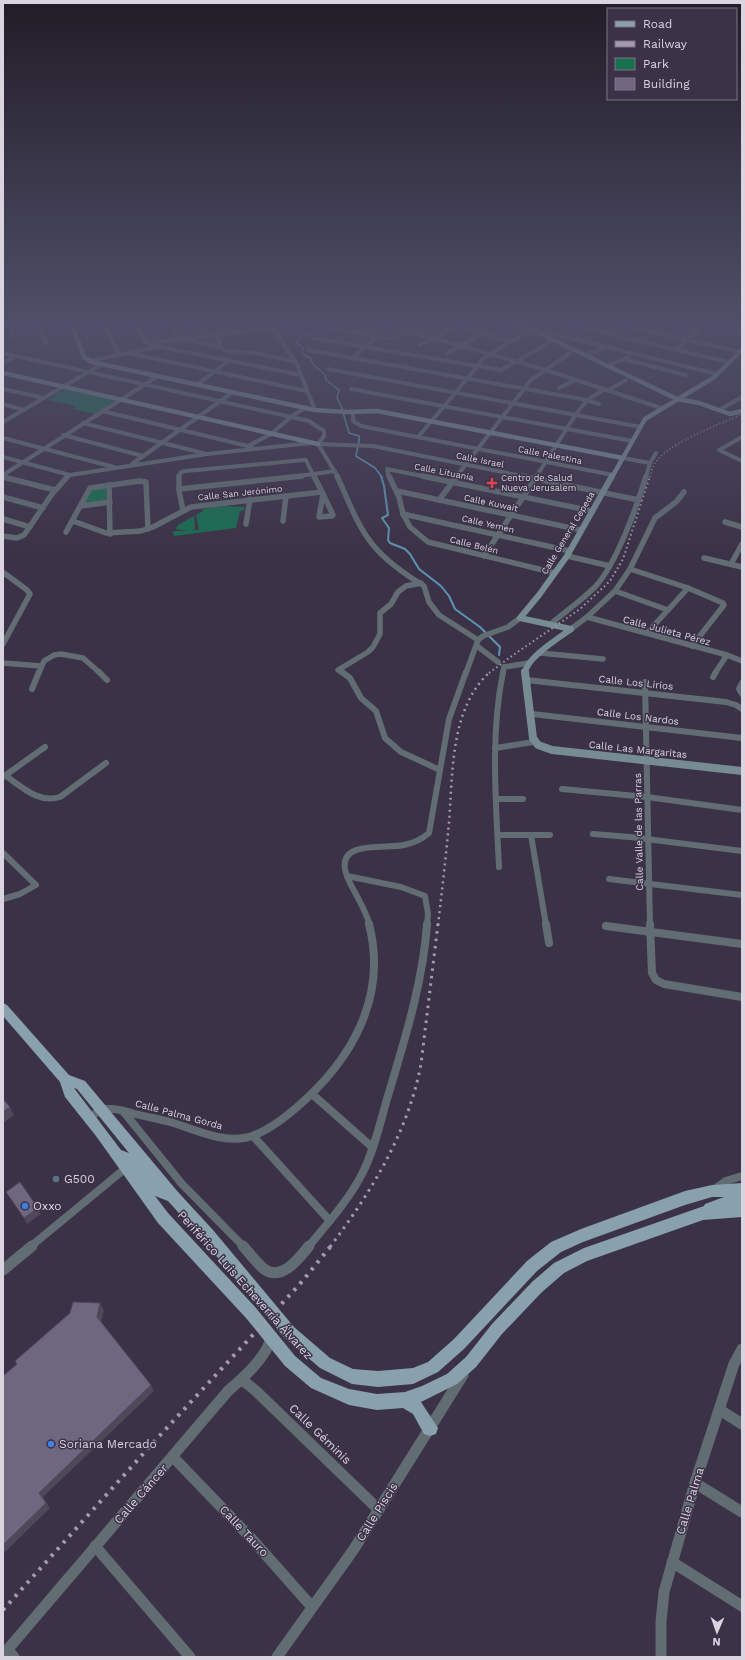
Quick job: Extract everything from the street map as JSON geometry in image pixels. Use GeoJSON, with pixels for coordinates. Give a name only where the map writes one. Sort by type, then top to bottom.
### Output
{"type":"FeatureCollection","features":[{"type":"Feature","properties":{"kind":"main road","name":"Periférico Luis Echeverría Álvarez"},"geometry":{"type":"LineString","coordinates":[[3,1008],[65,1079],[81,1085],[173,1197],[208,1235],[289,1332],[325,1363],[352,1376],[378,1379],[413,1376],[433,1367],[459,1344],[532,1266],[556,1247],[581,1236],[685,1198],[712,1191],[742,1189]]}},
{"type":"Feature","properties":{"kind":"main road","name":"Periférico Luis Echeverría Álvarez"},"geometry":{"type":"LineString","coordinates":[[65,1079],[68,1093],[127,1167],[163,1218],[251,1313],[290,1361],[316,1383],[349,1397],[377,1402],[405,1400],[425,1393],[452,1379],[471,1362],[497,1329],[537,1287],[559,1268],[584,1255],[703,1212],[742,1210]]}},
{"type":"Feature","properties":{"kind":"main road"},"geometry":{"type":"LineString","coordinates":[[121,1132],[117,1154],[132,1160],[159,1191],[173,1197]]}},
{"type":"Feature","properties":{"kind":"main road"},"geometry":{"type":"LineString","coordinates":[[703,1212],[725,1202],[742,1201]]}},
{"type":"Feature","properties":{"kind":"main road"},"geometry":{"type":"LineString","coordinates":[[405,1400],[422,1414],[430,1428]]}},
{"type":"Feature","properties":{"kind":"street"},"geometry":{"type":"LineString","coordinates":[[3,421],[38,401]]}},
{"type":"Feature","properties":{"kind":"street"},"geometry":{"type":"LineString","coordinates":[[3,476],[43,448],[118,401]]}},
{"type":"Feature","properties":{"kind":"street"},"geometry":{"type":"LineString","coordinates":[[127,401],[318,444],[335,471],[361,526],[373,545],[404,574],[421,583],[425,587],[426,595],[434,610],[461,630],[480,640],[501,665],[502,675],[497,716],[494,772],[499,867]]}},
{"type":"Feature","properties":{"kind":"street"},"geometry":{"type":"LineString","coordinates":[[130,465],[219,401]]}},
{"type":"Feature","properties":{"kind":"street"},"geometry":{"type":"LineString","coordinates":[[222,401],[292,416],[313,422],[324,431],[324,436],[318,444]]}},
{"type":"Feature","properties":{"kind":"street"},"geometry":{"type":"LineString","coordinates":[[276,401],[315,410],[335,412],[377,411],[650,463]]}},
{"type":"Feature","properties":{"kind":"street"},"geometry":{"type":"LineString","coordinates":[[312,401],[315,410]]}},
{"type":"Feature","properties":{"kind":"street"},"geometry":{"type":"LineString","coordinates":[[418,401],[632,441]]}},
{"type":"Feature","properties":{"kind":"street"},"geometry":{"type":"LineString","coordinates":[[418,437],[447,401]]}},
{"type":"Feature","properties":{"kind":"street"},"geometry":{"type":"LineString","coordinates":[[505,401],[641,426]]}},
{"type":"Feature","properties":{"kind":"street"},"geometry":{"type":"LineString","coordinates":[[484,556],[512,515],[544,462],[586,401]]}},
{"type":"Feature","properties":{"kind":"street"},"geometry":{"type":"LineString","coordinates":[[591,401],[599,404]]}},
{"type":"Feature","properties":{"kind":"street"},"geometry":{"type":"LineString","coordinates":[[642,401],[662,408]]}},
{"type":"Feature","properties":{"kind":"street"},"geometry":{"type":"LineString","coordinates":[[691,401],[730,414],[742,411]]}},
{"type":"Feature","properties":{"kind":"street"},"geometry":{"type":"LineString","coordinates":[[719,410],[734,401]]}},
{"type":"Feature","properties":{"kind":"street","name":"Calle General Cepeda"},"geometry":{"type":"LineString","coordinates":[[480,640],[494,632],[508,627],[520,618],[555,573],[568,553],[645,419],[672,402]]}},
{"type":"Feature","properties":{"kind":"street"},"geometry":{"type":"LineString","coordinates":[[439,500],[513,403]]}},
{"type":"Feature","properties":{"kind":"street"},"geometry":{"type":"LineString","coordinates":[[3,404],[24,410]]}},
{"type":"Feature","properties":{"kind":"street"},"geometry":{"type":"LineString","coordinates":[[248,446],[271,434],[292,416],[305,408]]}},
{"type":"Feature","properties":{"kind":"street"},"geometry":{"type":"LineString","coordinates":[[102,411],[258,448]]}},
{"type":"Feature","properties":{"kind":"street","name":"Calle Palestina"},"geometry":{"type":"LineString","coordinates":[[353,412],[353,421],[357,424],[613,475]]}},
{"type":"Feature","properties":{"kind":"street"},"geometry":{"type":"LineString","coordinates":[[83,423],[207,454]]}},
{"type":"Feature","properties":{"kind":"street"},"geometry":{"type":"LineString","coordinates":[[63,435],[143,456]]}},
{"type":"Feature","properties":{"kind":"street"},"geometry":{"type":"LineString","coordinates":[[742,437],[720,450],[742,461]]}},
{"type":"Feature","properties":{"kind":"street"},"geometry":{"type":"LineString","coordinates":[[3,438],[116,467]]}},
{"type":"Feature","properties":{"kind":"street"},"geometry":{"type":"LineString","coordinates":[[3,457],[70,475],[207,454],[311,443]]}},
{"type":"Feature","properties":{"kind":"street","name":"Calle Israel"},"geometry":{"type":"LineString","coordinates":[[318,444],[366,446],[639,500]]}},
{"type":"Feature","properties":{"kind":"street"},"geometry":{"type":"LineString","coordinates":[[552,623],[591,591],[610,566],[639,500],[650,463],[656,453]]}},
{"type":"Feature","properties":{"kind":"street"},"geometry":{"type":"LineString","coordinates":[[183,510],[179,489],[180,474],[186,471],[306,460],[322,493],[332,516],[319,517],[322,493]]}},
{"type":"Feature","properties":{"kind":"street","name":"Calle Lituania"},"geometry":{"type":"LineString","coordinates":[[397,491],[387,474],[387,469],[592,511]]}},
{"type":"Feature","properties":{"kind":"street"},"geometry":{"type":"LineString","coordinates":[[314,476],[335,471]]}},
{"type":"Feature","properties":{"kind":"street"},"geometry":{"type":"LineString","coordinates":[[3,536],[22,537],[55,490],[63,480],[70,475]]}},
{"type":"Feature","properties":{"kind":"street"},"geometry":{"type":"LineString","coordinates":[[179,489],[308,475],[338,477]]}},
{"type":"Feature","properties":{"kind":"street"},"geometry":{"type":"LineString","coordinates":[[3,476],[55,490]]}},
{"type":"Feature","properties":{"kind":"street"},"geometry":{"type":"LineString","coordinates":[[66,532],[92,487],[139,481],[146,482],[148,529]]}},
{"type":"Feature","properties":{"kind":"street"},"geometry":{"type":"LineString","coordinates":[[109,484],[110,534]]}},
{"type":"Feature","properties":{"kind":"street"},"geometry":{"type":"LineString","coordinates":[[397,491],[403,514]]}},
{"type":"Feature","properties":{"kind":"street","name":"Calle Kuwait"},"geometry":{"type":"LineString","coordinates":[[397,491],[581,530]]}},
{"type":"Feature","properties":{"kind":"street"},"geometry":{"type":"LineString","coordinates":[[495,748],[534,742],[532,714],[525,672],[529,663],[586,617],[615,591],[630,569],[658,515],[676,502],[684,492]]}},
{"type":"Feature","properties":{"kind":"street","name":"Calle San Jerónimo"},"geometry":{"type":"LineString","coordinates":[[73,521],[110,534],[148,529],[183,510],[202,505],[322,493]]}},
{"type":"Feature","properties":{"kind":"street"},"geometry":{"type":"LineString","coordinates":[[283,521],[286,496]]}},
{"type":"Feature","properties":{"kind":"street"},"geometry":{"type":"LineString","coordinates":[[3,497],[43,508]]}},
{"type":"Feature","properties":{"kind":"street"},"geometry":{"type":"LineString","coordinates":[[246,524],[250,499]]}},
{"type":"Feature","properties":{"kind":"street"},"geometry":{"type":"LineString","coordinates":[[81,506],[110,502]]}},
{"type":"Feature","properties":{"kind":"street","name":"Calle Yemen"},"geometry":{"type":"LineString","coordinates":[[403,514],[498,534],[610,566]]}},
{"type":"Feature","properties":{"kind":"street","name":"Calle Belén"},"geometry":{"type":"LineString","coordinates":[[403,514],[408,519],[410,527],[420,533],[428,542],[555,573]]}},
{"type":"Feature","properties":{"kind":"street"},"geometry":{"type":"LineString","coordinates":[[3,519],[30,527]]}},
{"type":"Feature","properties":{"kind":"street"},"geometry":{"type":"LineString","coordinates":[[725,522],[742,527]]}},
{"type":"Feature","properties":{"kind":"street"},"geometry":{"type":"LineString","coordinates":[[730,564],[742,544]]}},
{"type":"Feature","properties":{"kind":"street"},"geometry":{"type":"LineString","coordinates":[[704,558],[742,567]]}},
{"type":"Feature","properties":{"kind":"street"},"geometry":{"type":"LineString","coordinates":[[630,569],[688,588],[724,603],[692,646]]}},
{"type":"Feature","properties":{"kind":"street"},"geometry":{"type":"LineString","coordinates":[[3,644],[30,594],[28,590],[4,573]]}},
{"type":"Feature","properties":{"kind":"street"},"geometry":{"type":"LineString","coordinates":[[421,583],[406,586],[398,592],[391,604],[380,613],[380,634],[373,647],[368,652],[338,670],[350,678],[361,698],[376,711],[385,738],[401,752],[440,770],[449,719],[480,640]]}},
{"type":"Feature","properties":{"kind":"street"},"geometry":{"type":"LineString","coordinates":[[647,633],[688,588]]}},
{"type":"Feature","properties":{"kind":"street"},"geometry":{"type":"LineString","coordinates":[[615,591],[668,610]]}},
{"type":"Feature","properties":{"kind":"street","name":"Calle Julieta Pérez"},"geometry":{"type":"LineString","coordinates":[[586,617],[727,655],[742,661]]}},
{"type":"Feature","properties":{"kind":"street"},"geometry":{"type":"LineString","coordinates":[[520,618],[552,623],[571,629]]}},
{"type":"Feature","properties":{"kind":"street"},"geometry":{"type":"LineString","coordinates":[[540,653],[603,659]]}},
{"type":"Feature","properties":{"kind":"street"},"geometry":{"type":"LineString","coordinates":[[32,689],[44,661],[54,655],[76,656],[89,662],[107,680]]}},
{"type":"Feature","properties":{"kind":"street"},"geometry":{"type":"LineString","coordinates":[[713,677],[727,655]]}},
{"type":"Feature","properties":{"kind":"street"},"geometry":{"type":"LineString","coordinates":[[3,663],[41,666]]}},
{"type":"Feature","properties":{"kind":"street"},"geometry":{"type":"LineString","coordinates":[[501,665],[529,663]]}},
{"type":"Feature","properties":{"kind":"street","name":"Calle Los Lirios"},"geometry":{"type":"LineString","coordinates":[[526,680],[726,702],[732,703],[742,709]]}},
{"type":"Feature","properties":{"kind":"street","name":"Calle Valle de las Parras"},"geometry":{"type":"LineString","coordinates":[[645,682],[652,973],[656,980],[664,984],[742,997]]}},
{"type":"Feature","properties":{"kind":"street"},"geometry":{"type":"LineString","coordinates":[[742,683],[739,689],[742,694]]}},
{"type":"Feature","properties":{"kind":"street","name":"Calle Los Nardos"},"geometry":{"type":"LineString","coordinates":[[532,714],[742,738]]}},
{"type":"Feature","properties":{"kind":"street","name":"Calle Las Margaritas"},"geometry":{"type":"LineString","coordinates":[[534,742],[542,748],[552,750],[646,759],[742,771]]}},
{"type":"Feature","properties":{"kind":"street"},"geometry":{"type":"LineString","coordinates":[[45,747],[4,777],[40,797],[52,800],[60,797],[106,763]]}},
{"type":"Feature","properties":{"kind":"street","name":"Calle Palma Gorda"},"geometry":{"type":"LineString","coordinates":[[103,1110],[123,1111],[178,1124],[215,1136],[234,1138],[254,1136],[276,1122],[312,1094],[347,1051],[360,1030],[368,1010],[373,987],[375,952],[371,927],[347,876],[344,859],[346,854],[352,850],[364,847],[406,845],[426,836],[431,829],[440,770]]}},
{"type":"Feature","properties":{"kind":"street"},"geometry":{"type":"LineString","coordinates":[[562,789],[647,797],[742,810]]}},
{"type":"Feature","properties":{"kind":"street"},"geometry":{"type":"LineString","coordinates":[[496,799],[523,800]]}},
{"type":"Feature","properties":{"kind":"street"},"geometry":{"type":"LineString","coordinates":[[593,834],[649,839],[742,851]]}},
{"type":"Feature","properties":{"kind":"street"},"geometry":{"type":"LineString","coordinates":[[498,835],[550,835]]}},
{"type":"Feature","properties":{"kind":"street"},"geometry":{"type":"LineString","coordinates":[[531,836],[549,943]]}},
{"type":"Feature","properties":{"kind":"street"},"geometry":{"type":"LineString","coordinates":[[3,853],[36,885],[20,894],[3,899]]}},
{"type":"Feature","properties":{"kind":"street"},"geometry":{"type":"LineString","coordinates":[[123,1111],[182,1184],[232,1234],[264,1269],[270,1273],[283,1272],[305,1252],[352,1193],[363,1172],[397,1067],[423,957],[428,918],[427,901],[425,896],[401,887],[347,876]]}},
{"type":"Feature","properties":{"kind":"street"},"geometry":{"type":"LineString","coordinates":[[609,879],[742,895]]}},
{"type":"Feature","properties":{"kind":"street"},"geometry":{"type":"LineString","coordinates":[[606,926],[742,944]]}},
{"type":"Feature","properties":{"kind":"street"},"geometry":{"type":"LineString","coordinates":[[312,1094],[372,1147]]}},
{"type":"Feature","properties":{"kind":"street"},"geometry":{"type":"LineString","coordinates":[[90,1119],[99,1111],[103,1110]]}},
{"type":"Feature","properties":{"kind":"street"},"geometry":{"type":"LineString","coordinates":[[254,1136],[330,1221]]}},
{"type":"Feature","properties":{"kind":"street"},"geometry":{"type":"LineString","coordinates":[[3,1270],[127,1167]]}},
{"type":"Feature","properties":{"kind":"street"},"geometry":{"type":"LineString","coordinates":[[712,1191],[722,1182],[731,1178],[742,1176]]}},
{"type":"Feature","properties":{"kind":"street","name":"Calle Cáncer"},"geometry":{"type":"LineString","coordinates":[[8,1654],[95,1546],[173,1457],[228,1391],[238,1382],[241,1382],[269,1347],[271,1338]]}},
{"type":"Feature","properties":{"kind":"street","name":"Calle Palma"},"geometry":{"type":"LineString","coordinates":[[661,1657],[664,1592],[695,1483],[734,1364],[742,1349]]}},
{"type":"Feature","properties":{"kind":"street","name":"Calle Piscis"},"geometry":{"type":"LineString","coordinates":[[277,1657],[354,1549],[471,1362]]}},
{"type":"Feature","properties":{"kind":"street","name":"Calle Géminis"},"geometry":{"type":"LineString","coordinates":[[241,1382],[245,1382],[256,1391],[379,1510]]}},
{"type":"Feature","properties":{"kind":"street"},"geometry":{"type":"LineString","coordinates":[[720,1410],[742,1424]]}},
{"type":"Feature","properties":{"kind":"street","name":"Calle Tauro"},"geometry":{"type":"LineString","coordinates":[[173,1457],[250,1537],[312,1607]]}},
{"type":"Feature","properties":{"kind":"street"},"geometry":{"type":"LineString","coordinates":[[695,1483],[742,1512]]}},
{"type":"Feature","properties":{"kind":"street"},"geometry":{"type":"LineString","coordinates":[[95,1546],[190,1657]]}},
{"type":"Feature","properties":{"kind":"street"},"geometry":{"type":"LineString","coordinates":[[672,1562],[742,1606]]}},
{"type":"Feature","properties":{"kind":"green space"},"geometry":{"type":"Polygon","coordinates":[[[55,401],[115,401],[95,414],[73,409],[76,406],[55,401]]]}},
{"type":"Feature","properties":{"kind":"green space"},"geometry":{"type":"Polygon","coordinates":[[[106,487],[106,502],[84,504],[92,488],[106,487]]]}},
{"type":"Feature","properties":{"kind":"green space"},"geometry":{"type":"Polygon","coordinates":[[[221,506],[245,507],[244,510],[240,511],[236,528],[174,536],[173,531],[188,531],[176,529],[178,525],[194,516],[195,529],[192,530],[199,530],[196,515],[203,511],[203,509],[221,506]]]}},
{"type":"Feature","properties":{"kind":"building"},"geometry":{"type":"Polygon","coordinates":[[[3,1099],[10,1107],[3,1112],[3,1099]]]}},
{"type":"Feature","properties":{"kind":"building","name":"Oxxo"},"geometry":{"type":"Polygon","coordinates":[[[20,1182],[38,1208],[24,1218],[6,1192],[20,1182]]]}},
{"type":"Feature","properties":{"kind":"building","name":"Soriana Mercado"},"geometry":{"type":"Polygon","coordinates":[[[73,1302],[100,1303],[97,1317],[151,1385],[39,1493],[46,1503],[3,1545],[3,1376],[17,1364],[15,1361],[70,1313],[73,1302]]]}},
{"type":"Feature","properties":{"kind":"waterway"},"geometry":{"type":"LineString","coordinates":[[339,401],[349,433],[359,436],[356,456],[375,468],[382,477]]}},
{"type":"Feature","properties":{"kind":"waterway"},"geometry":{"type":"LineString","coordinates":[[381,476],[388,515],[382,518],[389,528],[388,540],[390,543],[405,549],[410,554],[419,569],[441,586],[449,596],[455,609],[480,627],[500,647],[499,655]]}},
{"type":"Feature","properties":{"kind":"railway"},"geometry":{"type":"LineString","coordinates":[[650,477],[654,465],[660,457],[670,449],[694,435],[742,414]]}},
{"type":"Feature","properties":{"kind":"railway"},"geometry":{"type":"LineString","coordinates":[[489,673],[580,609],[610,581],[623,559],[650,476]]}},
{"type":"Feature","properties":{"kind":"railway"},"geometry":{"type":"LineString","coordinates":[[438,925],[447,848],[453,762],[456,742],[467,704],[477,687],[489,673]]}},
{"type":"Feature","properties":{"kind":"railway"},"geometry":{"type":"LineString","coordinates":[[330,1247],[360,1205],[386,1161],[407,1114],[421,1064],[438,924]]}},
{"type":"Feature","properties":{"kind":"railway"},"geometry":{"type":"LineString","coordinates":[[3,1610],[152,1444],[299,1285],[331,1246]]}},
{"type":"Feature","properties":{"kind":"place","name":"Centro de Salud Nueva Jerusalem"},"geometry":{"type":"Point","coordinates":[492,483]}},
{"type":"Feature","properties":{"kind":"place","name":"G500"},"geometry":{"type":"Point","coordinates":[56,1179]}},
{"type":"Feature","properties":{"kind":"place","name":"Oxxo"},"geometry":{"type":"Point","coordinates":[25,1206]}},
{"type":"Feature","properties":{"kind":"place","name":"Soriana Mercado"},"geometry":{"type":"Point","coordinates":[51,1444]}}]}
